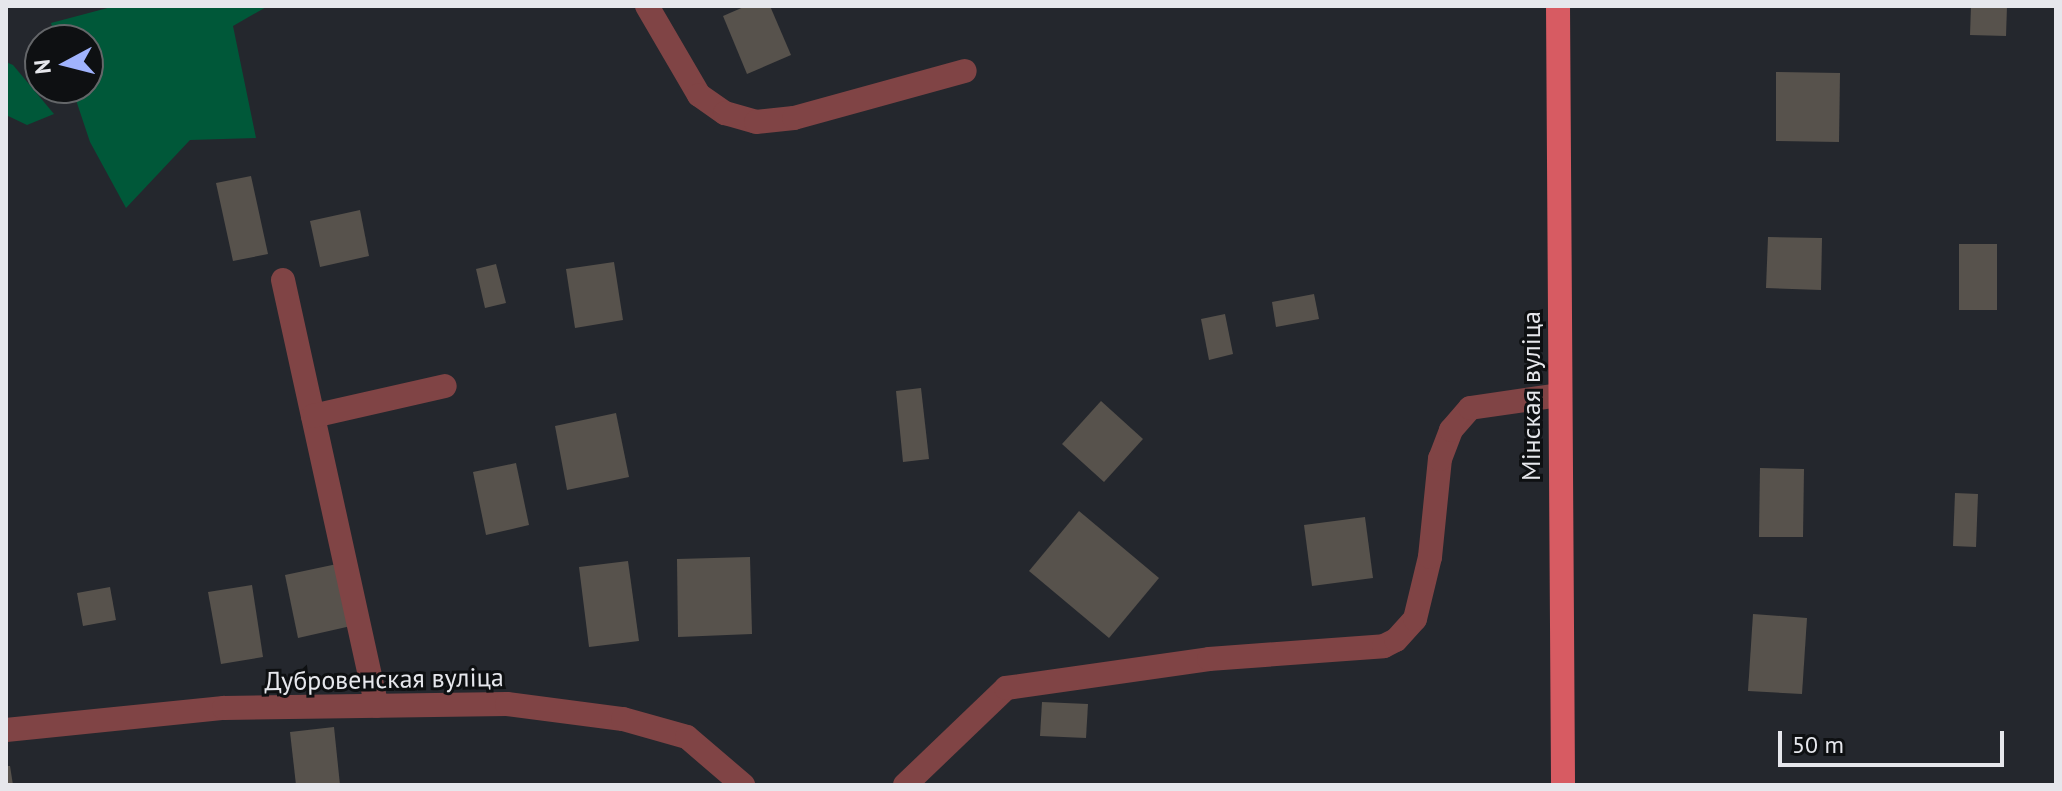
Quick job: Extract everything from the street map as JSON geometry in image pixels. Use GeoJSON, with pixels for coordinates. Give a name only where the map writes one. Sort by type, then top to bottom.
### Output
{"type":"FeatureCollection","features":[{"type":"Feature","properties":{"kind":"main road","name":"Мінская вуліца"},"geometry":{"type":"LineString","coordinates":[[1558,6],[1563,785]]}},
{"type":"Feature","properties":{"kind":"street"},"geometry":{"type":"LineString","coordinates":[[647,6],[699,95],[725,113],[756,122],[794,118],[965,71]]}},
{"type":"Feature","properties":{"kind":"street"},"geometry":{"type":"LineString","coordinates":[[283,280],[377,706]]}},
{"type":"Feature","properties":{"kind":"street"},"geometry":{"type":"LineString","coordinates":[[313,416],[445,386]]}},
{"type":"Feature","properties":{"kind":"street"},"geometry":{"type":"LineString","coordinates":[[905,785],[1006,688],[1209,659],[1384,646],[1396,640],[1415,619],[1430,557],[1440,459],[1451,430],[1470,408],[1559,395]]}},
{"type":"Feature","properties":{"kind":"street","name":"Дубровенская вуліца"},"geometry":{"type":"LineString","coordinates":[[6,730],[224,708],[507,704],[623,719],[687,737],[743,785]]}},
{"type":"Feature","properties":{"kind":"green space"},"geometry":{"type":"Polygon","coordinates":[[[115,6],[268,6],[233,26],[256,138],[190,140],[126,208],[90,142],[77,104],[104,104],[104,24],[51,23],[115,6]]]}},
{"type":"Feature","properties":{"kind":"green space"},"geometry":{"type":"Polygon","coordinates":[[[6,62],[13,65],[24,78],[24,104],[46,104],[54,114],[27,125],[6,115],[6,62]]]}},
{"type":"Feature","properties":{"kind":"building"},"geometry":{"type":"Polygon","coordinates":[[[746,6],[770,6],[791,55],[747,74],[723,16],[746,6]]]}},
{"type":"Feature","properties":{"kind":"building"},"geometry":{"type":"Polygon","coordinates":[[[1971,6],[2007,6],[2006,36],[1970,35],[1971,6]]]}},
{"type":"Feature","properties":{"kind":"building"},"geometry":{"type":"Polygon","coordinates":[[[1776,72],[1840,73],[1839,142],[1776,141],[1776,72]]]}},
{"type":"Feature","properties":{"kind":"building"},"geometry":{"type":"Polygon","coordinates":[[[251,176],[268,254],[233,261],[216,183],[251,176]]]}},
{"type":"Feature","properties":{"kind":"building"},"geometry":{"type":"Polygon","coordinates":[[[360,210],[369,256],[320,267],[310,221],[360,210]]]}},
{"type":"Feature","properties":{"kind":"building"},"geometry":{"type":"Polygon","coordinates":[[[1768,237],[1822,238],[1821,290],[1766,288],[1768,237]]]}},
{"type":"Feature","properties":{"kind":"building"},"geometry":{"type":"Polygon","coordinates":[[[1959,244],[1997,244],[1997,310],[1959,310],[1959,244]]]}},
{"type":"Feature","properties":{"kind":"building"},"geometry":{"type":"Polygon","coordinates":[[[614,262],[623,320],[575,328],[566,269],[614,262]]]}},
{"type":"Feature","properties":{"kind":"building"},"geometry":{"type":"Polygon","coordinates":[[[496,264],[506,303],[485,308],[476,269],[496,264]]]}},
{"type":"Feature","properties":{"kind":"building"},"geometry":{"type":"Polygon","coordinates":[[[1314,294],[1319,319],[1276,327],[1272,302],[1314,294]]]}},
{"type":"Feature","properties":{"kind":"building"},"geometry":{"type":"Polygon","coordinates":[[[1225,314],[1233,354],[1209,360],[1201,319],[1225,314]]]}},
{"type":"Feature","properties":{"kind":"building"},"geometry":{"type":"Polygon","coordinates":[[[921,388],[929,459],[903,462],[896,391],[921,388]]]}},
{"type":"Feature","properties":{"kind":"building"},"geometry":{"type":"Polygon","coordinates":[[[1101,401],[1143,439],[1104,482],[1062,444],[1101,401]]]}},
{"type":"Feature","properties":{"kind":"building"},"geometry":{"type":"Polygon","coordinates":[[[616,413],[629,477],[567,490],[555,426],[616,413]]]}},
{"type":"Feature","properties":{"kind":"building"},"geometry":{"type":"Polygon","coordinates":[[[516,463],[529,525],[486,535],[473,472],[516,463]]]}},
{"type":"Feature","properties":{"kind":"building"},"geometry":{"type":"Polygon","coordinates":[[[1760,468],[1804,469],[1803,537],[1759,537],[1760,468]]]}},
{"type":"Feature","properties":{"kind":"building"},"geometry":{"type":"Polygon","coordinates":[[[1955,493],[1978,494],[1976,547],[1953,546],[1955,493]]]}},
{"type":"Feature","properties":{"kind":"building"},"geometry":{"type":"Polygon","coordinates":[[[1079,511],[1159,578],[1109,638],[1029,571],[1079,511]]]}},
{"type":"Feature","properties":{"kind":"building"},"geometry":{"type":"Polygon","coordinates":[[[1365,517],[1373,578],[1312,586],[1304,525],[1365,517]]]}},
{"type":"Feature","properties":{"kind":"building"},"geometry":{"type":"Polygon","coordinates":[[[750,557],[752,634],[678,637],[677,559],[750,557]]]}},
{"type":"Feature","properties":{"kind":"building"},"geometry":{"type":"Polygon","coordinates":[[[628,561],[639,641],[589,647],[579,567],[628,561]]]}},
{"type":"Feature","properties":{"kind":"building"},"geometry":{"type":"Polygon","coordinates":[[[337,564],[351,626],[298,638],[285,575],[337,564]]]}},
{"type":"Feature","properties":{"kind":"building"},"geometry":{"type":"Polygon","coordinates":[[[252,585],[263,657],[221,664],[208,592],[252,585]]]}},
{"type":"Feature","properties":{"kind":"building"},"geometry":{"type":"Polygon","coordinates":[[[110,587],[116,620],[83,626],[77,593],[110,587]]]}},
{"type":"Feature","properties":{"kind":"building"},"geometry":{"type":"Polygon","coordinates":[[[1753,614],[1807,618],[1802,694],[1748,691],[1753,614]]]}},
{"type":"Feature","properties":{"kind":"building"},"geometry":{"type":"Polygon","coordinates":[[[1042,702],[1088,704],[1086,738],[1040,736],[1042,702]]]}},
{"type":"Feature","properties":{"kind":"building"},"geometry":{"type":"Polygon","coordinates":[[[334,727],[340,785],[296,785],[290,732],[334,727]]]}},
{"type":"Feature","properties":{"kind":"building"},"geometry":{"type":"Polygon","coordinates":[[[6,766],[10,766],[13,785],[6,785],[6,766]]]}}]}
